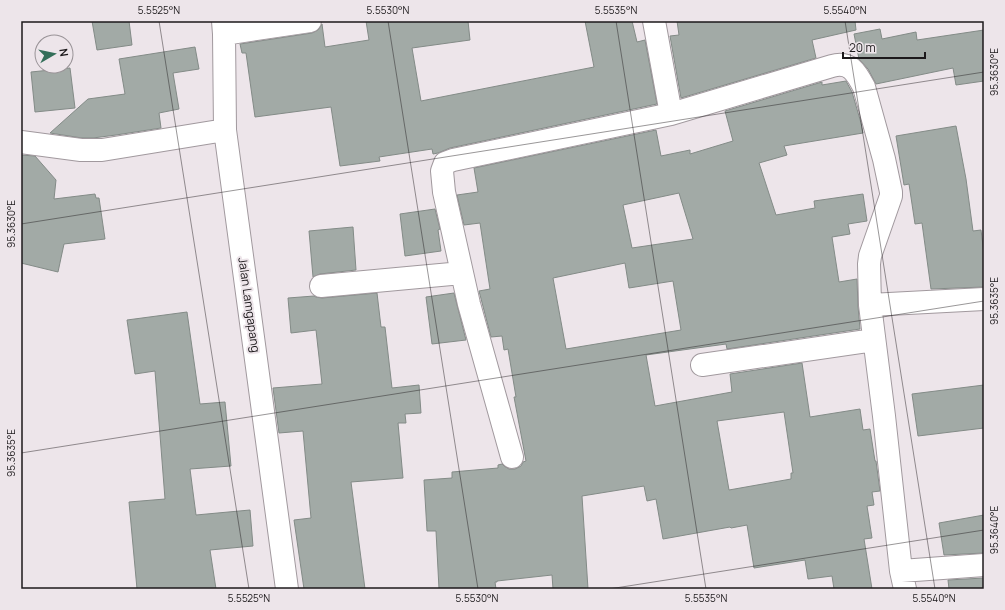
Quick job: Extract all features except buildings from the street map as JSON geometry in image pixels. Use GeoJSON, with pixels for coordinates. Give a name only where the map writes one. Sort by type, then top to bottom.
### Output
{"type":"FeatureCollection","features":[{"type":"Feature","properties":{"kind":"street"},"geometry":{"type":"LineString","coordinates":[[223,27],[310,21]]}},
{"type":"Feature","properties":{"kind":"street"},"geometry":{"type":"LineString","coordinates":[[654,21],[671,114]]}},
{"type":"Feature","properties":{"kind":"street","name":"Jalan Lamgapang"},"geometry":{"type":"LineString","coordinates":[[223,27],[225,130],[287,589]]}},
{"type":"Feature","properties":{"kind":"street"},"geometry":{"type":"LineString","coordinates":[[512,457],[469,304],[444,192],[442,171],[445,164],[453,160],[671,114],[838,64],[846,65],[853,69],[859,76],[864,87],[891,192],[891,196],[870,256],[870,305],[903,580],[984,565]]}},
{"type":"Feature","properties":{"kind":"street"},"geometry":{"type":"LineString","coordinates":[[21,142],[81,150],[102,150],[225,130]]}},
{"type":"Feature","properties":{"kind":"street"},"geometry":{"type":"LineString","coordinates":[[321,286],[462,272]]}},
{"type":"Feature","properties":{"kind":"street"},"geometry":{"type":"LineString","coordinates":[[870,305],[984,299]]}},
{"type":"Feature","properties":{"kind":"street"},"geometry":{"type":"LineString","coordinates":[[702,365],[874,340]]}}]}
